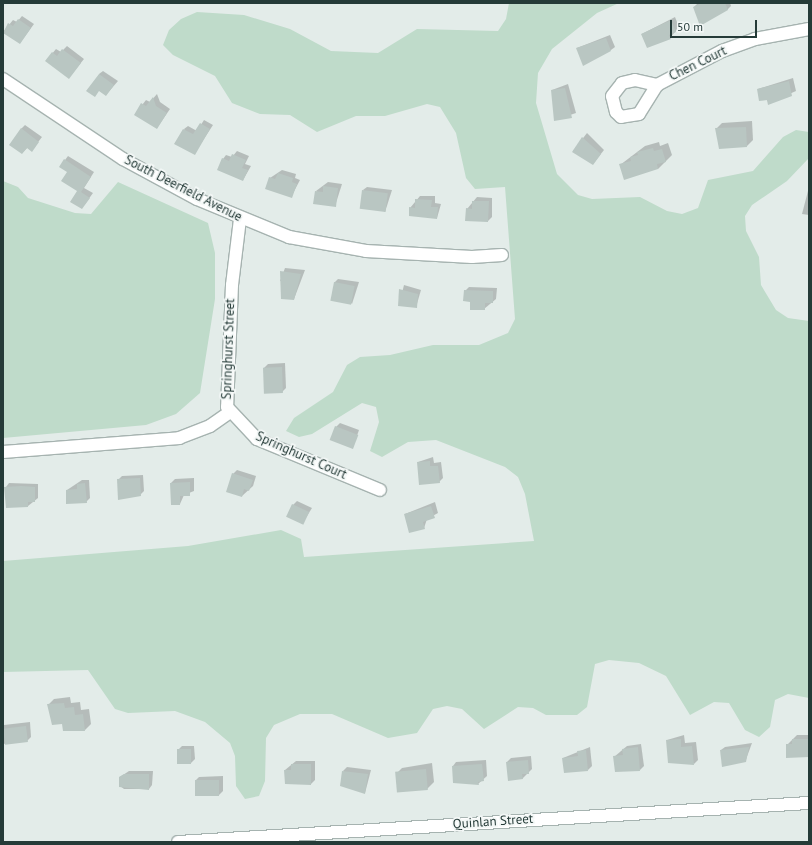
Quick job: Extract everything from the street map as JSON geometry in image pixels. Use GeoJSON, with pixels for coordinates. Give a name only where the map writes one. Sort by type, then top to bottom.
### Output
{"type":"FeatureCollection","features":[{"type":"Feature","properties":{"kind":"street","name":"Chen Court"},"geometry":{"type":"LineString","coordinates":[[657,85],[722,51],[755,39],[809,28]]}},
{"type":"Feature","properties":{"kind":"street","name":"South Deerfield Avenue"},"geometry":{"type":"LineString","coordinates":[[3,79],[123,159],[240,219],[289,237],[366,251],[472,258],[502,255]]}},
{"type":"Feature","properties":{"kind":"street","name":"Springhurst Street"},"geometry":{"type":"LineString","coordinates":[[3,452],[179,438],[210,426],[230,412],[227,406],[226,370],[240,219]]}},
{"type":"Feature","properties":{"kind":"street","name":"Springhurst Court"},"geometry":{"type":"LineString","coordinates":[[230,412],[257,439],[380,490]]}},
{"type":"Feature","properties":{"kind":"street","name":"Quinlan Street"},"geometry":{"type":"LineString","coordinates":[[178,842],[257,840],[809,802]]}},
{"type":"Feature","properties":{"kind":"green space"},"geometry":{"type":"Polygon","coordinates":[[[509,3],[619,3],[597,13],[552,49],[538,73],[536,103],[557,174],[578,195],[592,199],[640,197],[667,211],[682,214],[698,208],[708,180],[753,171],[783,137],[796,130],[809,132],[808,159],[787,181],[752,205],[745,216],[746,231],[759,257],[761,285],[776,310],[788,318],[809,321],[809,698],[788,694],[775,700],[770,727],[759,737],[745,730],[729,703],[714,702],[690,715],[666,676],[639,663],[609,660],[595,664],[587,707],[577,715],[546,715],[533,708],[518,707],[484,729],[462,709],[447,706],[433,709],[417,733],[388,738],[332,714],[300,714],[274,725],[266,738],[265,781],[259,796],[245,799],[236,786],[235,756],[230,743],[205,722],[175,711],[128,713],[115,709],[88,670],[3,672],[3,561],[188,546],[281,530],[301,539],[304,557],[534,541],[525,494],[518,477],[505,467],[436,440],[408,442],[382,457],[370,451],[379,422],[376,407],[362,403],[312,434],[299,437],[286,431],[294,418],[333,392],[347,365],[360,357],[390,355],[433,345],[479,345],[508,333],[515,319],[505,187],[475,189],[466,178],[456,133],[440,107],[427,104],[385,116],[356,116],[317,132],[290,115],[260,114],[232,103],[215,76],[173,55],[163,45],[169,30],[181,19],[197,12],[244,15],[290,29],[331,51],[378,53],[417,29],[498,31],[506,19],[509,3]]]}},
{"type":"Feature","properties":{"kind":"green space"},"geometry":{"type":"Polygon","coordinates":[[[3,181],[18,187],[28,198],[75,213],[91,214],[118,182],[208,223],[215,253],[215,299],[200,393],[176,414],[146,425],[3,438],[3,181]]]}},
{"type":"Feature","properties":{"kind":"building"},"geometry":{"type":"Polygon","coordinates":[[[702,3],[725,3],[728,10],[700,26],[693,7],[702,3]]]}},
{"type":"Feature","properties":{"kind":"building"},"geometry":{"type":"Polygon","coordinates":[[[18,19],[31,28],[20,44],[3,33],[8,23],[13,26],[18,19]]]}},
{"type":"Feature","properties":{"kind":"building"},"geometry":{"type":"Polygon","coordinates":[[[671,20],[676,32],[669,35],[671,39],[647,48],[641,34],[671,20]]]}},
{"type":"Feature","properties":{"kind":"building"},"geometry":{"type":"Polygon","coordinates":[[[606,38],[611,51],[583,66],[576,48],[606,38]]]}},
{"type":"Feature","properties":{"kind":"building"},"geometry":{"type":"Polygon","coordinates":[[[62,49],[81,63],[69,79],[45,61],[52,52],[57,56],[62,49]]]}},
{"type":"Feature","properties":{"kind":"building"},"geometry":{"type":"Polygon","coordinates":[[[99,74],[114,85],[106,96],[99,91],[95,97],[86,91],[99,74]]]}},
{"type":"Feature","properties":{"kind":"building"},"geometry":{"type":"Polygon","coordinates":[[[789,81],[792,96],[768,105],[767,100],[759,101],[757,89],[789,81]]]}},
{"type":"Feature","properties":{"kind":"building"},"geometry":{"type":"Polygon","coordinates":[[[565,88],[572,118],[554,121],[551,90],[565,88]]]}},
{"type":"Feature","properties":{"kind":"building"},"geometry":{"type":"Polygon","coordinates":[[[153,97],[156,106],[167,113],[157,129],[134,115],[141,103],[146,106],[153,97]]]}},
{"type":"Feature","properties":{"kind":"building"},"geometry":{"type":"Polygon","coordinates":[[[200,123],[210,129],[195,155],[174,144],[183,129],[193,134],[200,123]]]}},
{"type":"Feature","properties":{"kind":"building"},"geometry":{"type":"Polygon","coordinates":[[[746,127],[747,147],[719,149],[715,128],[746,127]]]}},
{"type":"Feature","properties":{"kind":"building"},"geometry":{"type":"Polygon","coordinates":[[[21,128],[39,142],[32,152],[27,148],[22,154],[9,145],[21,128]]]}},
{"type":"Feature","properties":{"kind":"building"},"geometry":{"type":"Polygon","coordinates":[[[582,137],[601,154],[593,165],[572,152],[582,137]]]}},
{"type":"Feature","properties":{"kind":"building"},"geometry":{"type":"Polygon","coordinates":[[[653,148],[654,151],[662,149],[666,162],[657,164],[658,169],[624,180],[619,164],[631,161],[630,157],[638,155],[637,152],[653,148]]]}},
{"type":"Feature","properties":{"kind":"building"},"geometry":{"type":"Polygon","coordinates":[[[232,154],[246,160],[242,168],[248,170],[243,181],[217,170],[222,158],[229,161],[232,154]]]}},
{"type":"Feature","properties":{"kind":"building"},"geometry":{"type":"Polygon","coordinates":[[[64,159],[91,177],[81,192],[90,198],[82,209],[70,202],[77,191],[61,181],[67,172],[59,167],[64,159]]]}},
{"type":"Feature","properties":{"kind":"building"},"geometry":{"type":"Polygon","coordinates":[[[278,173],[293,178],[292,182],[297,184],[292,198],[265,189],[269,177],[275,179],[278,173]]]}},
{"type":"Feature","properties":{"kind":"building"},"geometry":{"type":"Polygon","coordinates":[[[323,186],[338,188],[336,207],[313,204],[315,191],[323,192],[323,186]]]}},
{"type":"Feature","properties":{"kind":"building"},"geometry":{"type":"Polygon","coordinates":[[[362,190],[388,193],[385,212],[360,209],[362,190]]]}},
{"type":"Feature","properties":{"kind":"building"},"geometry":{"type":"Polygon","coordinates":[[[415,199],[432,200],[431,207],[438,207],[437,219],[409,216],[409,207],[415,208],[415,199]]]}},
{"type":"Feature","properties":{"kind":"building"},"geometry":{"type":"Polygon","coordinates":[[[472,201],[489,201],[488,222],[465,221],[466,208],[472,209],[472,201]]]}},
{"type":"Feature","properties":{"kind":"building"},"geometry":{"type":"Polygon","coordinates":[[[280,271],[301,274],[294,300],[281,299],[280,271]]]}},
{"type":"Feature","properties":{"kind":"building"},"geometry":{"type":"Polygon","coordinates":[[[334,282],[355,286],[351,305],[330,301],[334,282]]]}},
{"type":"Feature","properties":{"kind":"building"},"geometry":{"type":"Polygon","coordinates":[[[399,289],[418,294],[417,308],[398,306],[399,289]]]}},
{"type":"Feature","properties":{"kind":"building"},"geometry":{"type":"Polygon","coordinates":[[[464,290],[493,291],[493,303],[485,303],[485,310],[470,310],[470,302],[463,301],[464,290]]]}},
{"type":"Feature","properties":{"kind":"building"},"geometry":{"type":"Polygon","coordinates":[[[282,367],[283,393],[264,394],[263,368],[282,367]]]}},
{"type":"Feature","properties":{"kind":"building"},"geometry":{"type":"Polygon","coordinates":[[[335,426],[358,435],[353,449],[330,440],[335,426]]]}},
{"type":"Feature","properties":{"kind":"building"},"geometry":{"type":"Polygon","coordinates":[[[430,461],[430,466],[438,466],[440,483],[419,485],[417,462],[430,461]]]}},
{"type":"Feature","properties":{"kind":"building"},"geometry":{"type":"Polygon","coordinates":[[[232,473],[253,480],[249,491],[244,489],[242,497],[226,492],[232,473]]]}},
{"type":"Feature","properties":{"kind":"building"},"geometry":{"type":"Polygon","coordinates":[[[140,478],[141,496],[118,500],[117,479],[140,478]]]}},
{"type":"Feature","properties":{"kind":"building"},"geometry":{"type":"Polygon","coordinates":[[[190,482],[190,496],[180,496],[180,505],[171,505],[170,483],[190,482]]]}},
{"type":"Feature","properties":{"kind":"building"},"geometry":{"type":"Polygon","coordinates":[[[85,483],[87,503],[66,504],[66,490],[77,489],[77,484],[85,483]]]}},
{"type":"Feature","properties":{"kind":"building"},"geometry":{"type":"Polygon","coordinates":[[[4,487],[35,487],[35,502],[28,502],[28,507],[6,508],[4,487]]]}},
{"type":"Feature","properties":{"kind":"building"},"geometry":{"type":"Polygon","coordinates":[[[292,504],[309,512],[303,525],[286,517],[292,504]]]}},
{"type":"Feature","properties":{"kind":"building"},"geometry":{"type":"Polygon","coordinates":[[[431,506],[435,518],[423,522],[425,529],[409,533],[404,514],[431,506]]]}},
{"type":"Feature","properties":{"kind":"building"},"geometry":{"type":"Polygon","coordinates":[[[64,703],[65,708],[74,707],[75,715],[83,714],[85,731],[63,731],[62,724],[52,725],[47,704],[64,703]]]}},
{"type":"Feature","properties":{"kind":"building"},"geometry":{"type":"Polygon","coordinates":[[[26,726],[28,742],[5,745],[3,729],[26,726]]]}},
{"type":"Feature","properties":{"kind":"building"},"geometry":{"type":"Polygon","coordinates":[[[681,739],[681,747],[692,746],[694,765],[668,763],[666,740],[681,739]]]}},
{"type":"Feature","properties":{"kind":"building"},"geometry":{"type":"Polygon","coordinates":[[[792,739],[809,739],[809,757],[786,758],[786,744],[792,744],[792,739]]]}},
{"type":"Feature","properties":{"kind":"building"},"geometry":{"type":"Polygon","coordinates":[[[638,747],[640,771],[615,772],[613,756],[623,755],[622,749],[638,747]]]}},
{"type":"Feature","properties":{"kind":"building"},"geometry":{"type":"Polygon","coordinates":[[[749,747],[746,762],[722,767],[720,750],[749,747]]]}},
{"type":"Feature","properties":{"kind":"building"},"geometry":{"type":"Polygon","coordinates":[[[177,749],[191,749],[191,764],[177,764],[177,749]]]}},
{"type":"Feature","properties":{"kind":"building"},"geometry":{"type":"Polygon","coordinates":[[[586,750],[588,771],[564,773],[562,758],[578,756],[577,751],[586,750]]]}},
{"type":"Feature","properties":{"kind":"building"},"geometry":{"type":"Polygon","coordinates":[[[528,760],[529,774],[522,774],[523,779],[508,781],[506,762],[528,760]]]}},
{"type":"Feature","properties":{"kind":"building"},"geometry":{"type":"Polygon","coordinates":[[[291,764],[311,764],[311,785],[285,784],[284,770],[291,770],[291,764]]]}},
{"type":"Feature","properties":{"kind":"building"},"geometry":{"type":"Polygon","coordinates":[[[482,764],[484,781],[478,782],[479,785],[453,783],[452,766],[482,764]]]}},
{"type":"Feature","properties":{"kind":"building"},"geometry":{"type":"Polygon","coordinates":[[[426,769],[428,790],[397,793],[395,772],[426,769]]]}},
{"type":"Feature","properties":{"kind":"building"},"geometry":{"type":"Polygon","coordinates":[[[342,771],[368,774],[365,794],[340,786],[342,771]]]}},
{"type":"Feature","properties":{"kind":"building"},"geometry":{"type":"Polygon","coordinates":[[[124,774],[149,774],[149,790],[119,787],[119,777],[124,774]]]}},
{"type":"Feature","properties":{"kind":"building"},"geometry":{"type":"Polygon","coordinates":[[[195,780],[219,780],[219,796],[195,796],[195,780]]]}}]}
